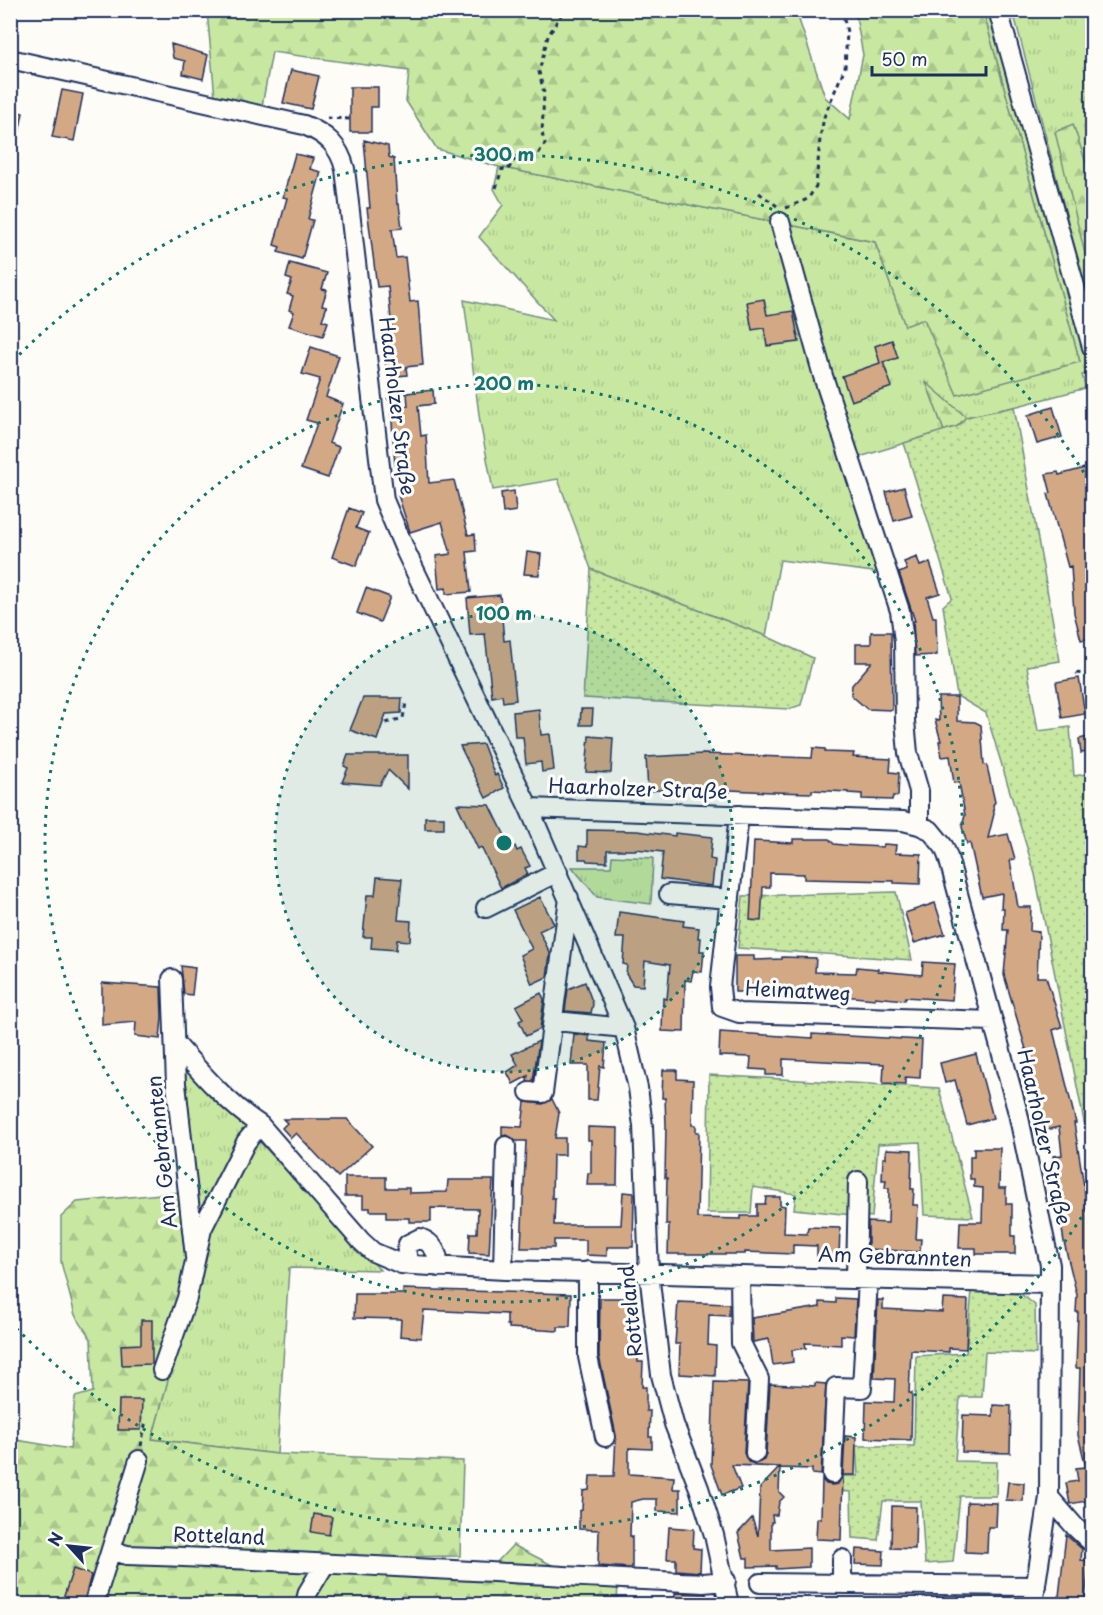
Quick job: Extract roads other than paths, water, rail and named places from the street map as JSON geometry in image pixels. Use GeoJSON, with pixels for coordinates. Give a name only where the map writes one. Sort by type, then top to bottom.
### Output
{"type":"FeatureCollection","features":[{"type":"Feature","properties":{"kind":"street"},"geometry":{"type":"LineString","coordinates":[[998,10],[1092,347]]}},
{"type":"Feature","properties":{"kind":"street","name":"Haarholzer Straße"},"geometry":{"type":"LineString","coordinates":[[10,59],[304,125],[319,131],[337,147],[345,169],[384,500],[406,552],[529,808],[903,821],[919,825],[938,838],[948,857],[1018,1113],[1050,1265],[1049,1497],[1033,1605]]}},
{"type":"Feature","properties":{"kind":"street"},"geometry":{"type":"LineString","coordinates":[[781,216],[827,387],[900,611],[904,640],[905,721],[908,753],[919,791],[919,825]]}},
{"type":"Feature","properties":{"kind":"street","name":"Rotteland"},"geometry":{"type":"LineString","coordinates":[[529,808],[624,1028],[638,1088],[649,1273],[661,1375],[674,1424],[702,1497],[726,1581],[729,1605]]}},
{"type":"Feature","properties":{"kind":"street","name":"Heimatweg"},"geometry":{"type":"LineString","coordinates":[[739,814],[720,987],[722,1006],[739,1013],[993,1021]]}},
{"type":"Feature","properties":{"kind":"street"},"geometry":{"type":"LineString","coordinates":[[486,908],[558,872]]}},
{"type":"Feature","properties":{"kind":"street"},"geometry":{"type":"LineString","coordinates":[[669,894],[730,898]]}},
{"type":"Feature","properties":{"kind":"street"},"geometry":{"type":"LineString","coordinates":[[529,1092],[543,1093],[569,898]]}},
{"type":"Feature","properties":{"kind":"street","name":"Am Gebrannten"},"geometry":{"type":"LineString","coordinates":[[172,979],[176,1084],[195,1257]]}},
{"type":"Feature","properties":{"kind":"street"},"geometry":{"type":"LineString","coordinates":[[556,1021],[624,1028]]}},
{"type":"Feature","properties":{"kind":"street","name":"Am Gebrannten"},"geometry":{"type":"LineString","coordinates":[[176,1043],[199,1071],[248,1118],[260,1125],[361,1241],[373,1252],[401,1264],[503,1270],[1049,1284]]}},
{"type":"Feature","properties":{"kind":"street","name":"Am Gebrannten"},"geometry":{"type":"LineString","coordinates":[[162,1370],[187,1298],[198,1241],[208,1215],[246,1142],[260,1125]]}},
{"type":"Feature","properties":{"kind":"street"},"geometry":{"type":"LineString","coordinates":[[503,1270],[506,1146]]}},
{"type":"Feature","properties":{"kind":"street"},"geometry":{"type":"LineString","coordinates":[[832,1474],[836,1388],[862,1389],[862,1279],[858,1181]]}},
{"type":"Feature","properties":{"kind":"street"},"geometry":{"type":"LineString","coordinates":[[413,1266],[406,1257],[406,1250],[408,1244],[420,1238],[431,1244],[438,1258],[438,1267]]}},
{"type":"Feature","properties":{"kind":"street"},"geometry":{"type":"LineString","coordinates":[[588,1271],[588,1357],[605,1437]]}},
{"type":"Feature","properties":{"kind":"street"},"geometry":{"type":"LineString","coordinates":[[740,1276],[741,1343],[759,1379],[755,1453]]}},
{"type":"Feature","properties":{"kind":"street"},"geometry":{"type":"LineString","coordinates":[[94,1605],[139,1460]]}},
{"type":"Feature","properties":{"kind":"street"},"geometry":{"type":"LineString","coordinates":[[1049,1497],[1092,1543]]}},
{"type":"Feature","properties":{"kind":"street","name":"Rotteland"},"geometry":{"type":"LineString","coordinates":[[112,1551],[127,1555],[298,1561],[702,1583],[726,1581]]}},
{"type":"Feature","properties":{"kind":"street"},"geometry":{"type":"LineString","coordinates":[[842,1559],[842,1584]]}},
{"type":"Feature","properties":{"kind":"street"},"geometry":{"type":"LineString","coordinates":[[305,1605],[308,1592],[325,1564]]}},
{"type":"Feature","properties":{"kind":"street"},"geometry":{"type":"LineString","coordinates":[[760,1583],[1036,1586]]}}]}
